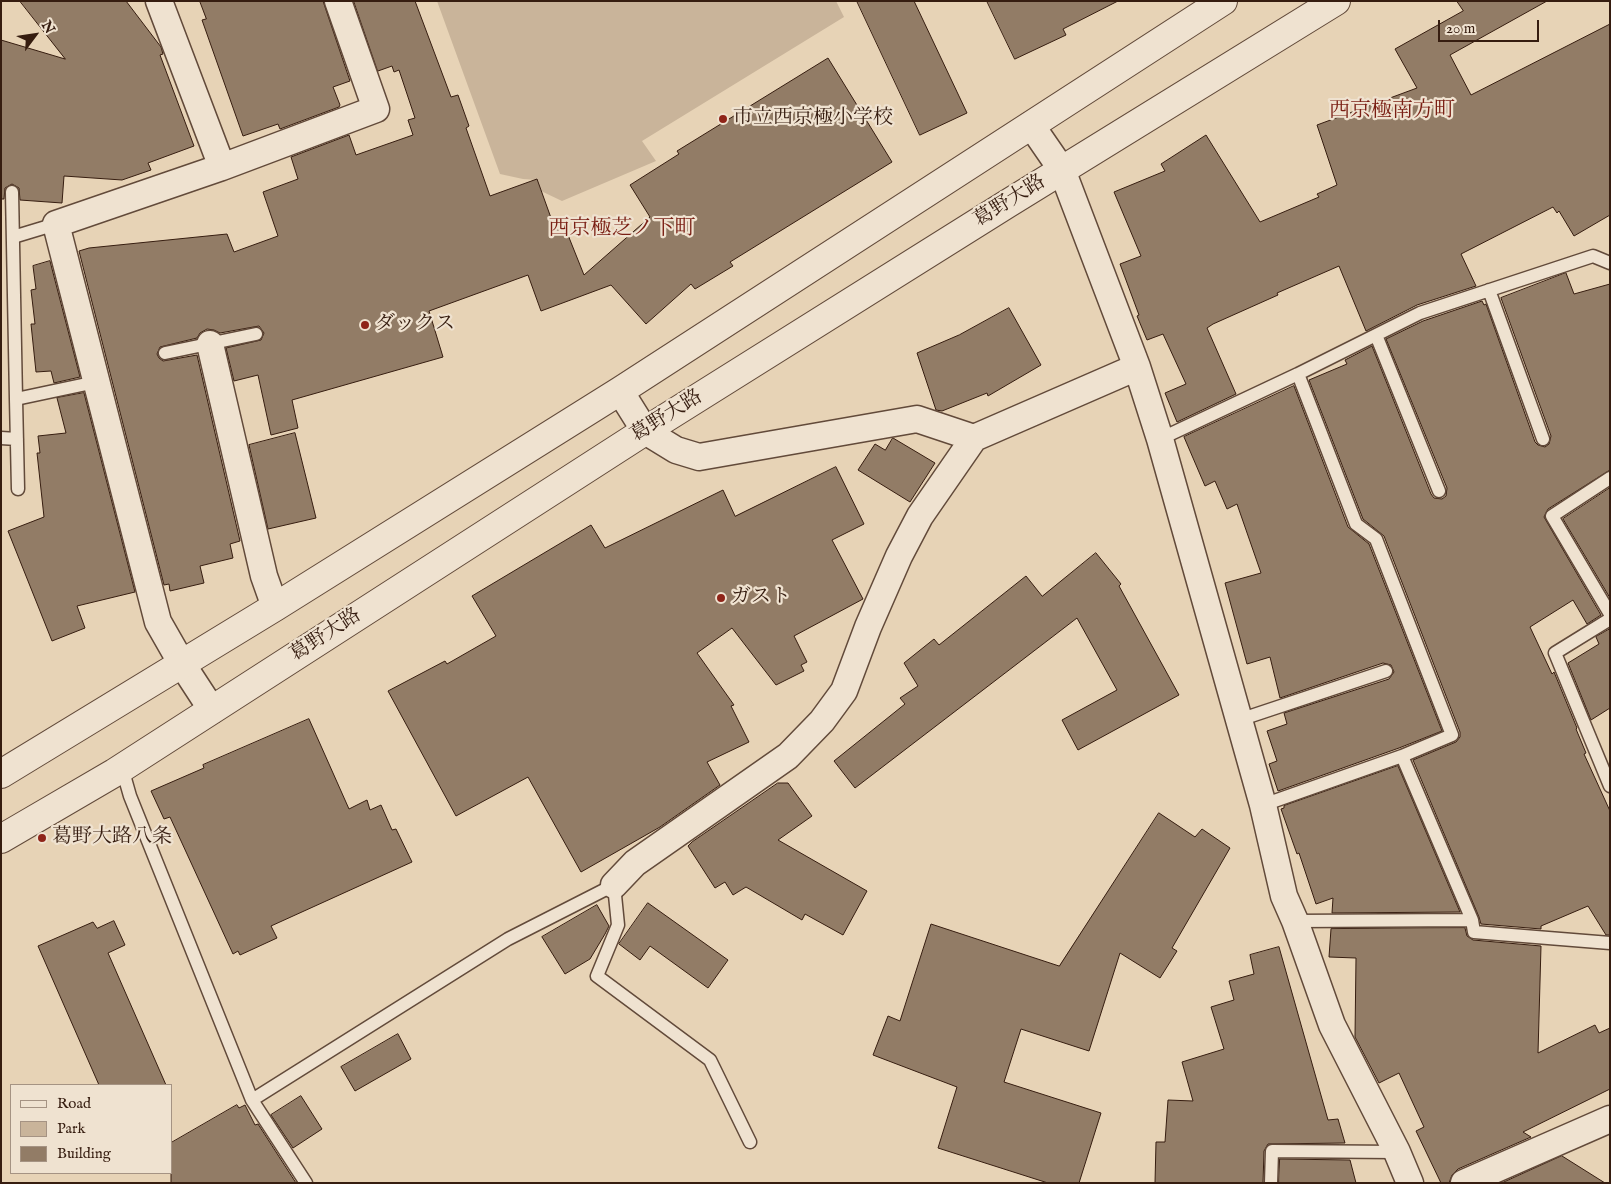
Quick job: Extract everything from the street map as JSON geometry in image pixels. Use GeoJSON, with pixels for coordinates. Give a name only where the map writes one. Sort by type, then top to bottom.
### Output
{"type":"FeatureCollection","features":[{"type":"Feature","properties":{"kind":"street"},"geometry":{"type":"LineString","coordinates":[[159,1],[222,167]]}},
{"type":"Feature","properties":{"kind":"street"},"geometry":{"type":"LineString","coordinates":[[212,710],[182,664],[158,622],[56,224],[222,167],[376,109],[338,1]]}},
{"type":"Feature","properties":{"kind":"street"},"geometry":{"type":"LineString","coordinates":[[1,774],[275,607],[620,392],[1223,1]]}},
{"type":"Feature","properties":{"kind":"street","name":"葛野大路"},"geometry":{"type":"LineString","coordinates":[[1,839],[122,768],[645,431],[1336,1]]}},
{"type":"Feature","properties":{"kind":"street"},"geometry":{"type":"LineString","coordinates":[[1031,125],[1062,170],[1137,367],[1160,439],[1239,720],[1284,896],[1295,921],[1332,1025],[1397,1152],[1410,1183]]}},
{"type":"Feature","properties":{"kind":"street"},"geometry":{"type":"LineString","coordinates":[[210,344],[264,576],[275,607]]}},
{"type":"Feature","properties":{"kind":"street"},"geometry":{"type":"LineString","coordinates":[[614,885],[635,863],[788,756],[822,721],[844,691],[895,565],[920,516],[974,438],[1137,367]]}},
{"type":"Feature","properties":{"kind":"street"},"geometry":{"type":"LineString","coordinates":[[620,392],[645,431],[676,450],[699,457],[917,419],[974,438]]}},
{"type":"Feature","properties":{"kind":"street"},"geometry":{"type":"LineString","coordinates":[[1464,1183],[1610,1119]]}},
{"type":"Feature","properties":{"kind":"lane"},"geometry":{"type":"LineString","coordinates":[[12,192],[18,489]]}},
{"type":"Feature","properties":{"kind":"lane"},"geometry":{"type":"LineString","coordinates":[[13,237],[56,224]]}},
{"type":"Feature","properties":{"kind":"lane"},"geometry":{"type":"LineString","coordinates":[[1160,439],[1298,374],[1420,313],[1593,256],[1610,263]]}},
{"type":"Feature","properties":{"kind":"lane"},"geometry":{"type":"LineString","coordinates":[[1489,290],[1543,440]]}},
{"type":"Feature","properties":{"kind":"lane"},"geometry":{"type":"LineString","coordinates":[[165,353],[256,334]]}},
{"type":"Feature","properties":{"kind":"lane"},"geometry":{"type":"LineString","coordinates":[[1376,335],[1439,491]]}},
{"type":"Feature","properties":{"kind":"lane"},"geometry":{"type":"LineString","coordinates":[[1262,805],[1402,756],[1452,735],[1376,539],[1356,524],[1298,374]]}},
{"type":"Feature","properties":{"kind":"lane"},"geometry":{"type":"LineString","coordinates":[[16,400],[96,382]]}},
{"type":"Feature","properties":{"kind":"lane"},"geometry":{"type":"LineString","coordinates":[[1,438],[17,438]]}},
{"type":"Feature","properties":{"kind":"lane"},"geometry":{"type":"LineString","coordinates":[[1610,478],[1552,516],[1610,614]]}},
{"type":"Feature","properties":{"kind":"lane"},"geometry":{"type":"LineString","coordinates":[[1610,619],[1555,653],[1610,786]]}},
{"type":"Feature","properties":{"kind":"lane"},"geometry":{"type":"LineString","coordinates":[[1239,720],[1386,671]]}},
{"type":"Feature","properties":{"kind":"lane"},"geometry":{"type":"LineString","coordinates":[[1402,756],[1472,920],[1474,932],[1610,943]]}},
{"type":"Feature","properties":{"kind":"lane"},"geometry":{"type":"LineString","coordinates":[[122,768],[130,796],[252,1100],[306,1183]]}},
{"type":"Feature","properties":{"kind":"lane"},"geometry":{"type":"LineString","coordinates":[[252,1100],[508,939],[614,885],[618,925],[597,976],[710,1060],[750,1142]]}},
{"type":"Feature","properties":{"kind":"lane"},"geometry":{"type":"LineString","coordinates":[[1295,921],[1472,920]]}},
{"type":"Feature","properties":{"kind":"lane"},"geometry":{"type":"LineString","coordinates":[[1271,1183],[1272,1151],[1397,1152]]}},
{"type":"Feature","properties":{"kind":"green space"},"geometry":{"type":"Polygon","coordinates":[[[437,1],[836,1],[844,17],[642,141],[656,161],[562,201],[541,191],[537,180],[500,174],[437,1]]]}},
{"type":"Feature","properties":{"kind":"building"},"geometry":{"type":"Polygon","coordinates":[[[20,1],[126,1],[161,47],[163,54],[160,55],[194,146],[148,163],[151,170],[122,180],[64,176],[62,203],[20,200],[19,188],[12,184],[5,188],[4,199],[1,199],[1,40],[65,59],[20,1]]]}},
{"type":"Feature","properties":{"kind":"building"},"geometry":{"type":"Polygon","coordinates":[[[200,1],[323,1],[350,81],[333,87],[340,105],[339,107],[280,129],[278,124],[243,136],[202,20],[206,19],[200,1]]]}},
{"type":"Feature","properties":{"kind":"building"},"geometry":{"type":"Polygon","coordinates":[[[354,1],[415,1],[451,97],[458,95],[469,126],[466,128],[490,196],[537,179],[555,229],[564,225],[584,275],[650,217],[630,185],[679,154],[677,151],[828,58],[892,162],[730,262],[733,266],[695,289],[691,284],[646,324],[611,285],[541,311],[528,275],[429,311],[443,357],[292,400],[298,428],[271,435],[258,375],[234,381],[226,348],[261,340],[264,333],[259,326],[220,333],[207,329],[200,333],[197,338],[160,347],[157,354],[163,361],[197,355],[240,541],[230,544],[233,558],[200,566],[204,583],[170,591],[169,584],[164,585],[79,251],[89,248],[227,234],[234,252],[278,236],[263,192],[298,179],[291,157],[349,135],[356,155],[413,135],[408,120],[415,118],[399,70],[394,72],[392,66],[378,71],[354,1]]]}},
{"type":"Feature","properties":{"kind":"building"},"geometry":{"type":"Polygon","coordinates":[[[857,1],[914,1],[967,113],[920,135],[857,1]]]}},
{"type":"Feature","properties":{"kind":"building"},"geometry":{"type":"Polygon","coordinates":[[[987,1],[1118,1],[1063,29],[1066,35],[1015,59],[987,1]]]}},
{"type":"Feature","properties":{"kind":"building"},"geometry":{"type":"Polygon","coordinates":[[[1457,1],[1547,1],[1450,55],[1471,95],[1610,24],[1610,215],[1574,236],[1559,211],[1557,213],[1553,207],[1461,254],[1476,286],[1417,305],[1366,331],[1339,266],[1277,293],[1278,295],[1207,328],[1236,394],[1177,422],[1165,393],[1186,384],[1163,334],[1147,340],[1137,316],[1139,315],[1120,264],[1141,256],[1114,192],[1165,171],[1161,164],[1206,135],[1260,222],[1319,197],[1317,194],[1337,185],[1317,125],[1417,88],[1395,49],[1463,11],[1457,1]]]}},
{"type":"Feature","properties":{"kind":"building"},"geometry":{"type":"Polygon","coordinates":[[[50,261],[80,377],[54,383],[51,371],[36,372],[31,324],[35,324],[31,290],[36,289],[33,266],[50,261]]]}},
{"type":"Feature","properties":{"kind":"building"},"geometry":{"type":"Polygon","coordinates":[[[1566,273],[1574,294],[1610,284],[1610,470],[1548,509],[1544,517],[1601,615],[1587,624],[1573,600],[1530,627],[1552,674],[1554,672],[1577,728],[1586,753],[1584,754],[1610,811],[1610,935],[1606,935],[1588,906],[1541,926],[1541,929],[1481,924],[1413,760],[1456,742],[1460,737],[1460,732],[1384,536],[1363,519],[1309,380],[1347,364],[1345,360],[1372,346],[1431,494],[1434,498],[1442,499],[1446,496],[1447,488],[1386,339],[1423,321],[1482,301],[1484,305],[1486,304],[1535,442],[1545,447],[1549,444],[1551,436],[1501,298],[1566,273]]]}},
{"type":"Feature","properties":{"kind":"building"},"geometry":{"type":"Polygon","coordinates":[[[1009,308],[1041,365],[988,396],[987,393],[942,411],[936,410],[917,353],[959,335],[1009,308]]]}},
{"type":"Feature","properties":{"kind":"building"},"geometry":{"type":"Polygon","coordinates":[[[1294,386],[1348,527],[1369,544],[1442,731],[1278,791],[1269,764],[1277,761],[1267,731],[1287,724],[1284,713],[1389,679],[1394,672],[1391,665],[1383,663],[1280,698],[1270,657],[1247,664],[1225,583],[1261,573],[1237,504],[1227,509],[1215,481],[1205,486],[1184,437],[1294,386]]]}},
{"type":"Feature","properties":{"kind":"building"},"geometry":{"type":"Polygon","coordinates":[[[84,393],[135,592],[77,606],[85,628],[52,641],[8,531],[44,517],[37,453],[40,453],[38,436],[66,433],[57,398],[84,393]]]}},
{"type":"Feature","properties":{"kind":"building"},"geometry":{"type":"Polygon","coordinates":[[[295,433],[316,518],[268,529],[249,445],[295,433]]]}},
{"type":"Feature","properties":{"kind":"building"},"geometry":{"type":"Polygon","coordinates":[[[893,438],[935,463],[910,502],[858,470],[875,444],[885,450],[893,438]]]}},
{"type":"Feature","properties":{"kind":"building"},"geometry":{"type":"Polygon","coordinates":[[[836,467],[864,524],[832,540],[863,599],[794,636],[807,662],[801,665],[804,671],[776,685],[732,628],[697,653],[734,705],[731,706],[749,742],[707,762],[720,785],[660,827],[581,872],[528,777],[456,816],[388,691],[445,661],[447,664],[496,636],[472,596],[591,525],[605,548],[723,490],[735,516],[836,467]]]}},
{"type":"Feature","properties":{"kind":"building"},"geometry":{"type":"Polygon","coordinates":[[[1610,488],[1610,598],[1563,519],[1610,488]]]}},
{"type":"Feature","properties":{"kind":"building"},"geometry":{"type":"Polygon","coordinates":[[[1096,553],[1121,584],[1119,586],[1179,695],[1078,750],[1062,720],[1117,690],[1077,618],[855,788],[834,761],[905,704],[900,698],[918,686],[904,663],[934,639],[939,645],[1026,576],[1042,596],[1096,553]]]}},
{"type":"Feature","properties":{"kind":"building"},"geometry":{"type":"Polygon","coordinates":[[[1610,629],[1610,708],[1591,720],[1568,663],[1599,644],[1596,637],[1610,629]]]}},
{"type":"Feature","properties":{"kind":"building"},"geometry":{"type":"Polygon","coordinates":[[[309,719],[349,809],[367,800],[370,810],[381,805],[392,830],[396,829],[412,862],[271,926],[277,938],[240,955],[238,951],[233,954],[170,817],[164,819],[151,791],[204,768],[203,765],[309,719]]]}},
{"type":"Feature","properties":{"kind":"building"},"geometry":{"type":"Polygon","coordinates":[[[1398,766],[1460,912],[1332,913],[1333,898],[1316,904],[1299,853],[1297,854],[1281,809],[1284,806],[1398,766]]]}},
{"type":"Feature","properties":{"kind":"building"},"geometry":{"type":"Polygon","coordinates":[[[778,783],[788,783],[812,816],[778,840],[867,891],[843,935],[805,914],[802,920],[746,887],[733,895],[725,882],[715,888],[688,846],[778,783]]]}},
{"type":"Feature","properties":{"kind":"building"},"geometry":{"type":"Polygon","coordinates":[[[1159,813],[1195,837],[1202,829],[1230,848],[1172,948],[1177,951],[1160,978],[1120,953],[1089,1051],[1021,1029],[1004,1082],[1101,1113],[1079,1183],[1048,1183],[938,1148],[957,1087],[873,1055],[888,1016],[900,1021],[931,924],[1059,966],[1159,813]]]}},
{"type":"Feature","properties":{"kind":"building"},"geometry":{"type":"Polygon","coordinates":[[[648,903],[728,960],[708,988],[650,946],[640,960],[619,944],[648,903]]]}},
{"type":"Feature","properties":{"kind":"building"},"geometry":{"type":"Polygon","coordinates":[[[597,905],[609,926],[590,959],[565,974],[542,937],[597,905]]]}},
{"type":"Feature","properties":{"kind":"building"},"geometry":{"type":"Polygon","coordinates":[[[114,921],[125,945],[108,953],[166,1084],[99,1084],[38,946],[93,922],[97,928],[114,921]]]}},
{"type":"Feature","properties":{"kind":"building"},"geometry":{"type":"Polygon","coordinates":[[[1465,928],[1467,936],[1473,940],[1541,946],[1538,1053],[1595,1025],[1599,1033],[1610,1028],[1610,1089],[1523,1132],[1531,1137],[1458,1169],[1452,1175],[1449,1183],[1441,1183],[1416,1131],[1424,1127],[1399,1073],[1379,1083],[1355,1037],[1356,958],[1329,957],[1331,929],[1465,928]]]}},
{"type":"Feature","properties":{"kind":"building"},"geometry":{"type":"Polygon","coordinates":[[[1279,947],[1328,1120],[1338,1119],[1345,1143],[1268,1144],[1264,1151],[1263,1183],[1155,1183],[1156,1142],[1165,1142],[1168,1100],[1193,1101],[1182,1062],[1224,1049],[1211,1007],[1234,1000],[1229,981],[1254,974],[1250,955],[1279,947]]]}},
{"type":"Feature","properties":{"kind":"building"},"geometry":{"type":"Polygon","coordinates":[[[398,1034],[411,1059],[355,1091],[341,1067],[398,1034]]]}},
{"type":"Feature","properties":{"kind":"building"},"geometry":{"type":"Polygon","coordinates":[[[301,1096],[322,1129],[293,1148],[271,1115],[301,1096]]]}},
{"type":"Feature","properties":{"kind":"building"},"geometry":{"type":"Polygon","coordinates":[[[237,1105],[239,1108],[245,1105],[255,1125],[258,1124],[296,1183],[171,1183],[172,1142],[237,1105]]]}},
{"type":"Feature","properties":{"kind":"building"},"geometry":{"type":"Polygon","coordinates":[[[1562,1156],[1605,1183],[1502,1183],[1562,1156]]]}},
{"type":"Feature","properties":{"kind":"building"},"geometry":{"type":"Polygon","coordinates":[[[1280,1159],[1350,1160],[1356,1183],[1279,1183],[1280,1159]]]}},
{"type":"Feature","properties":{"kind":"place","name":"市立西京極小学校"},"geometry":{"type":"Point","coordinates":[723,119]}},
{"type":"Feature","properties":{"kind":"place","name":"ダックス"},"geometry":{"type":"Point","coordinates":[365,325]}},
{"type":"Feature","properties":{"kind":"place","name":"ガスト"},"geometry":{"type":"Point","coordinates":[721,598]}},
{"type":"Feature","properties":{"kind":"place","name":"葛野大路八条"},"geometry":{"type":"Point","coordinates":[42,838]}},
{"type":"Feature","properties":{"kind":"district","name":"西京極南方町"},"geometry":{"type":"Point","coordinates":[1392,112]}},
{"type":"Feature","properties":{"kind":"district","name":"西京極芝ノ下町"},"geometry":{"type":"Point","coordinates":[622,230]}}]}
